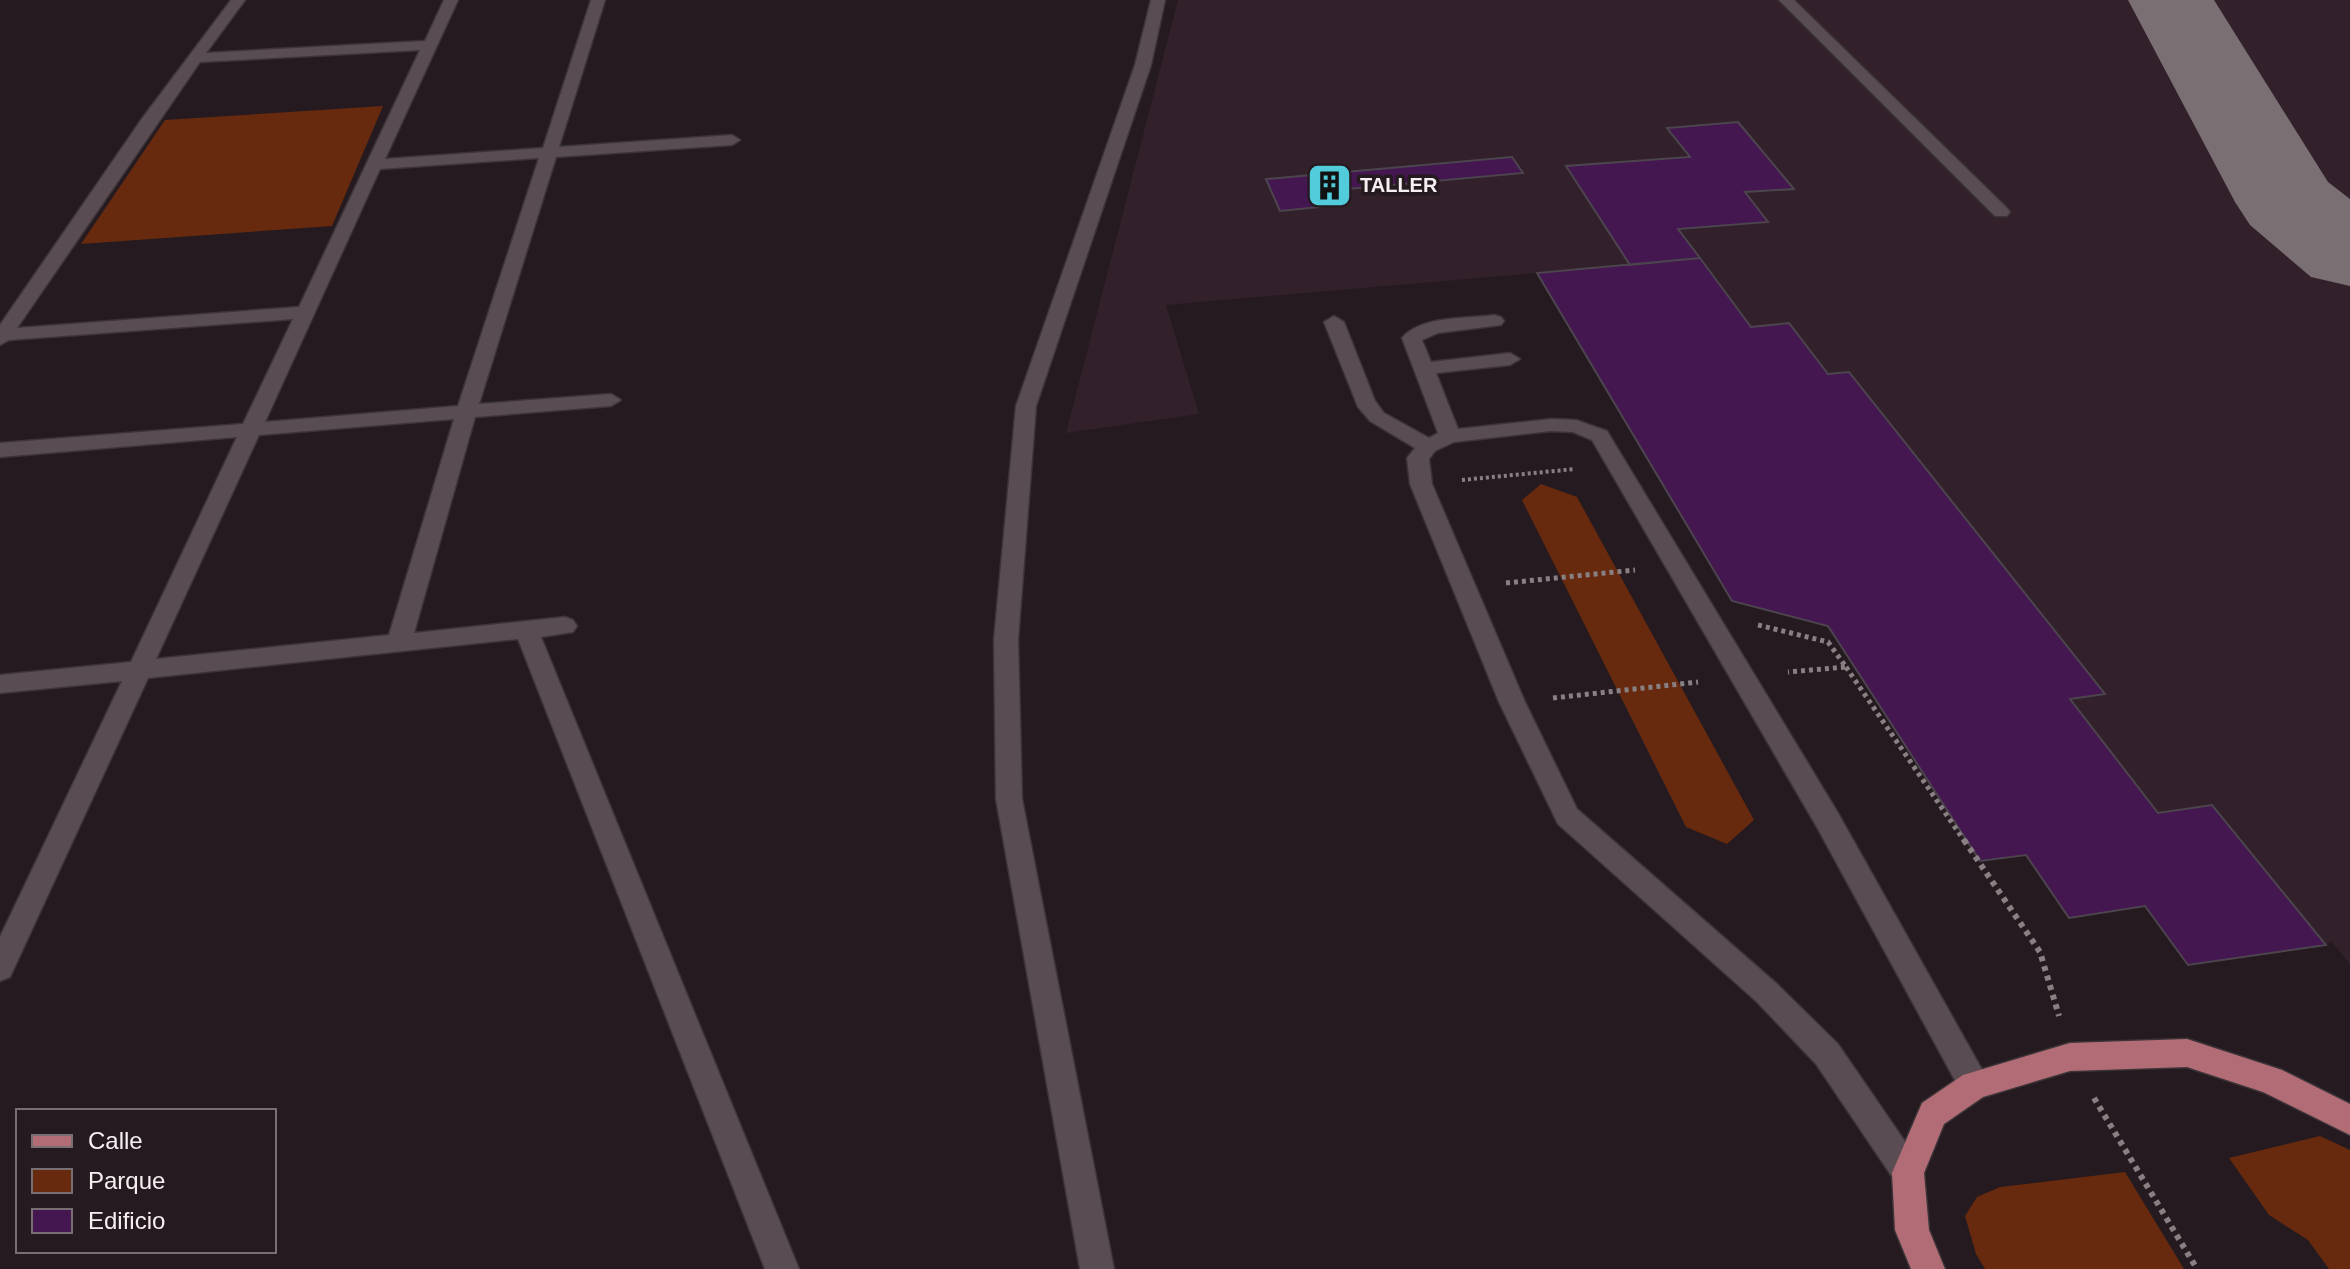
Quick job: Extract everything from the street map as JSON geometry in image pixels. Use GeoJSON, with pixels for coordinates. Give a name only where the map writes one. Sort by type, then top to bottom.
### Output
{"type":"FeatureCollection","features":[{"type":"Feature","properties":{"kind":"main road"},"geometry":{"type":"LineString","coordinates":[[1928,1269],[1912,1230],[1908,1173],[1933,1114],[1974,1085],[2070,1057],[2187,1053],[2271,1080],[2350,1120]]}},
{"type":"Feature","properties":{"kind":"street"},"geometry":{"type":"LineString","coordinates":[[1,337],[147,123],[238,0]]}},
{"type":"Feature","properties":{"kind":"street"},"geometry":{"type":"LineString","coordinates":[[0,968],[136,670],[451,0]]}},
{"type":"Feature","properties":{"kind":"street"},"geometry":{"type":"LineString","coordinates":[[399,643],[467,411],[598,0]]}},
{"type":"Feature","properties":{"kind":"street"},"geometry":{"type":"LineString","coordinates":[[1097,1269],[1009,799],[1006,640],[1026,406],[1143,65],[1158,0]]}},
{"type":"Feature","properties":{"kind":"street"},"geometry":{"type":"LineString","coordinates":[[1786,0],[2001,212]]}},
{"type":"Feature","properties":{"kind":"street"},"geometry":{"type":"LineString","coordinates":[[195,58],[428,45]]}},
{"type":"Feature","properties":{"kind":"street"},"geometry":{"type":"LineString","coordinates":[[373,165],[732,140]]}},
{"type":"Feature","properties":{"kind":"street"},"geometry":{"type":"LineString","coordinates":[[1,337],[304,312]]}},
{"type":"Feature","properties":{"kind":"street"},"geometry":{"type":"LineString","coordinates":[[1439,441],[1423,369],[1412,338],[1416,333],[1494,321]]}},
{"type":"Feature","properties":{"kind":"street"},"geometry":{"type":"LineString","coordinates":[[1334,322],[1365,403],[1377,417],[1439,441],[1551,425],[1576,426],[1600,436],[1828,821],[1974,1085]]}},
{"type":"Feature","properties":{"kind":"street"},"geometry":{"type":"LineString","coordinates":[[1423,369],[1510,359]]}},
{"type":"Feature","properties":{"kind":"street"},"geometry":{"type":"LineString","coordinates":[[0,450],[611,400]]}},
{"type":"Feature","properties":{"kind":"street"},"geometry":{"type":"LineString","coordinates":[[1439,441],[1418,458],[1421,484],[1512,702],[1567,816],[1767,993],[1827,1054],[1908,1173]]}},
{"type":"Feature","properties":{"kind":"street"},"geometry":{"type":"LineString","coordinates":[[0,684],[565,626]]}},
{"type":"Feature","properties":{"kind":"street"},"geometry":{"type":"LineString","coordinates":[[526,630],[782,1269]]}},
{"type":"Feature","properties":{"kind":"path"},"geometry":{"type":"LineString","coordinates":[[1465,587],[1677,565]]}},
{"type":"Feature","properties":{"kind":"path"},"geometry":{"type":"LineString","coordinates":[[1846,667],[2040,952],[2070,1057],[2197,1269]]}},
{"type":"Feature","properties":{"kind":"shaded area"},"geometry":{"type":"Polygon","coordinates":[[[1178,0],[2350,0],[2350,964],[2331,941],[2326,945],[2188,965],[2145,907],[2069,918],[2026,855],[1980,861],[1828,626],[1732,601],[1537,273],[1166,305],[1199,414],[1066,433],[1178,0]]]}},
{"type":"Feature","properties":{"kind":"green space"},"geometry":{"type":"Polygon","coordinates":[[[383,106],[332,226],[81,244],[165,120],[383,106]]]}},
{"type":"Feature","properties":{"kind":"green space"},"geometry":{"type":"Polygon","coordinates":[[[1541,484],[1577,497],[1754,820],[1727,844],[1686,827],[1522,500],[1541,484]]]}},
{"type":"Feature","properties":{"kind":"green space"},"geometry":{"type":"Polygon","coordinates":[[[2320,1136],[2350,1150],[2350,1269],[2329,1269],[2308,1240],[2269,1215],[2229,1158],[2320,1136]]]}},
{"type":"Feature","properties":{"kind":"green space"},"geometry":{"type":"Polygon","coordinates":[[[2125,1172],[2184,1269],[1985,1269],[1976,1254],[1965,1216],[1977,1197],[2000,1187],[2125,1172]]]}},
{"type":"Feature","properties":{"kind":"building"},"geometry":{"type":"Polygon","coordinates":[[[1738,122],[1794,189],[1745,192],[1768,222],[1678,229],[1700,258],[1630,265],[1566,166],[1690,157],[1667,128],[1738,122]]]}},
{"type":"Feature","properties":{"kind":"building","name":"TALLER"},"geometry":{"type":"Polygon","coordinates":[[[1512,157],[1523,173],[1314,192],[1320,207],[1280,211],[1266,179],[1512,157]]]}},
{"type":"Feature","properties":{"kind":"building"},"geometry":{"type":"Polygon","coordinates":[[[1700,258],[1751,327],[1789,323],[1828,374],[1849,372],[2105,694],[2070,699],[2158,813],[2212,805],[2326,945],[2188,965],[2145,906],[2069,918],[2026,855],[1980,861],[1828,626],[1732,601],[1537,273],[1700,258]]]}},
{"type":"Feature","properties":{"kind":"taxiway"},"geometry":{"type":"LineString","coordinates":[[2171,0],[2288,202],[2350,253]]}},
{"type":"Feature","properties":{"kind":"place","name":"TALLER"},"geometry":{"type":"Point","coordinates":[1329,185]}}]}
